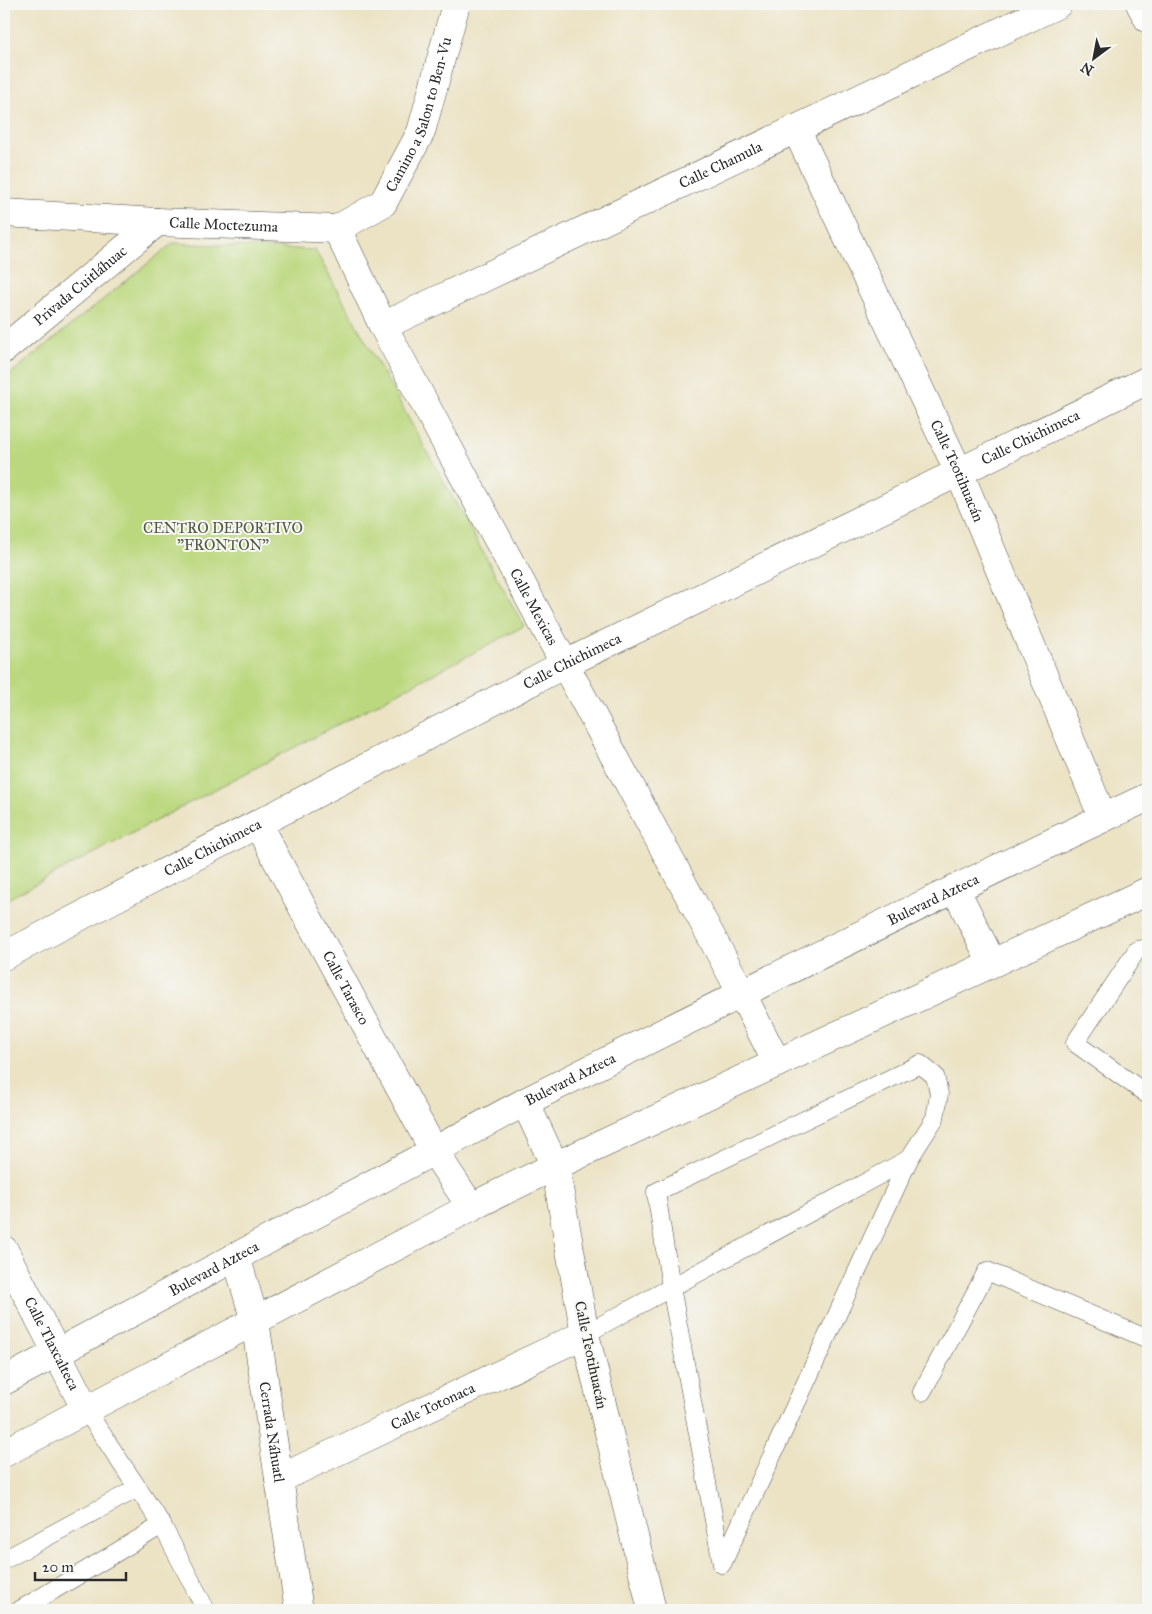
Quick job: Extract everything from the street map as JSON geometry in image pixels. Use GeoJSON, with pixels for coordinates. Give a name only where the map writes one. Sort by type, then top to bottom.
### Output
{"type":"FeatureCollection","features":[{"type":"Feature","properties":{"kind":"street","name":"Camino a Salon to Ben-Vu"},"geometry":{"type":"LineString","coordinates":[[338,229],[383,203],[421,132],[456,4]]}},
{"type":"Feature","properties":{"kind":"street","name":"Calle Chamula"},"geometry":{"type":"LineString","coordinates":[[383,326],[1058,4]]}},
{"type":"Feature","properties":{"kind":"street"},"geometry":{"type":"LineString","coordinates":[[1140,4],[1148,19]]}},
{"type":"Feature","properties":{"kind":"street","name":"Calle Teotihuacán"},"geometry":{"type":"LineString","coordinates":[[796,129],[959,472],[1103,818]]}},
{"type":"Feature","properties":{"kind":"street","name":"Calle Moctezuma"},"geometry":{"type":"LineString","coordinates":[[4,213],[157,222],[338,229]]}},
{"type":"Feature","properties":{"kind":"street","name":"Privada Cuitláhuac"},"geometry":{"type":"LineString","coordinates":[[4,349],[157,222]]}},
{"type":"Feature","properties":{"kind":"street"},"geometry":{"type":"LineString","coordinates":[[338,229],[383,326]]}},
{"type":"Feature","properties":{"kind":"street","name":"Calle Mexicas"},"geometry":{"type":"LineString","coordinates":[[383,326],[741,992],[777,1063]]}},
{"type":"Feature","properties":{"kind":"street","name":"Calle Chichimeca"},"geometry":{"type":"LineString","coordinates":[[4,956],[565,664],[1148,380]]}},
{"type":"Feature","properties":{"kind":"street","name":"Bulevard Azteca"},"geometry":{"type":"LineString","coordinates":[[4,1381],[525,1102],[741,992],[1148,797]]}},
{"type":"Feature","properties":{"kind":"street","name":"Calle Tarasco"},"geometry":{"type":"LineString","coordinates":[[258,825],[434,1151],[471,1207]]}},
{"type":"Feature","properties":{"kind":"street"},"geometry":{"type":"LineString","coordinates":[[955,888],[992,963]]}},
{"type":"Feature","properties":{"kind":"street"},"geometry":{"type":"LineString","coordinates":[[4,1453],[471,1207],[555,1166],[1148,891]]}},
{"type":"Feature","properties":{"kind":"street","name":"Calle Teotihuacán"},"geometry":{"type":"LineString","coordinates":[[525,1102],[555,1166],[585,1334],[652,1610]]}},
{"type":"Feature","properties":{"kind":"street","name":"Calle Tlaxcalteca"},"geometry":{"type":"LineString","coordinates":[[4,1250],[86,1410]]}},
{"type":"Feature","properties":{"kind":"street","name":"Cerrada Náhuatl"},"geometry":{"type":"LineString","coordinates":[[236,1256],[255,1321],[299,1610]]}},
{"type":"Feature","properties":{"kind":"street","name":"Calle Totonaca"},"geometry":{"type":"LineString","coordinates":[[279,1479],[585,1334]]}},
{"type":"Feature","properties":{"kind":"lane"},"geometry":{"type":"LineString","coordinates":[[1148,948],[1137,950],[1075,1043],[1148,1095]]}},
{"type":"Feature","properties":{"kind":"lane"},"geometry":{"type":"LineString","coordinates":[[920,1064],[935,1076],[939,1094],[935,1118],[909,1158],[722,1564],[671,1287],[656,1192],[920,1064]]}},
{"type":"Feature","properties":{"kind":"lane"},"geometry":{"type":"LineString","coordinates":[[585,1334],[909,1158]]}},
{"type":"Feature","properties":{"kind":"lane"},"geometry":{"type":"LineString","coordinates":[[922,1392],[987,1271],[1148,1340]]}},
{"type":"Feature","properties":{"kind":"lane"},"geometry":{"type":"LineString","coordinates":[[86,1410],[162,1525],[206,1610]]}},
{"type":"Feature","properties":{"kind":"lane"},"geometry":{"type":"LineString","coordinates":[[4,1560],[138,1488]]}},
{"type":"Feature","properties":{"kind":"lane"},"geometry":{"type":"LineString","coordinates":[[20,1610],[162,1525]]}},
{"type":"Feature","properties":{"kind":"green space","name":"CENTRO DEPORTIVO \"FRONTON\""},"geometry":{"type":"Polygon","coordinates":[[[173,243],[315,250],[524,626],[4,901],[4,379],[173,243]]]}}]}
